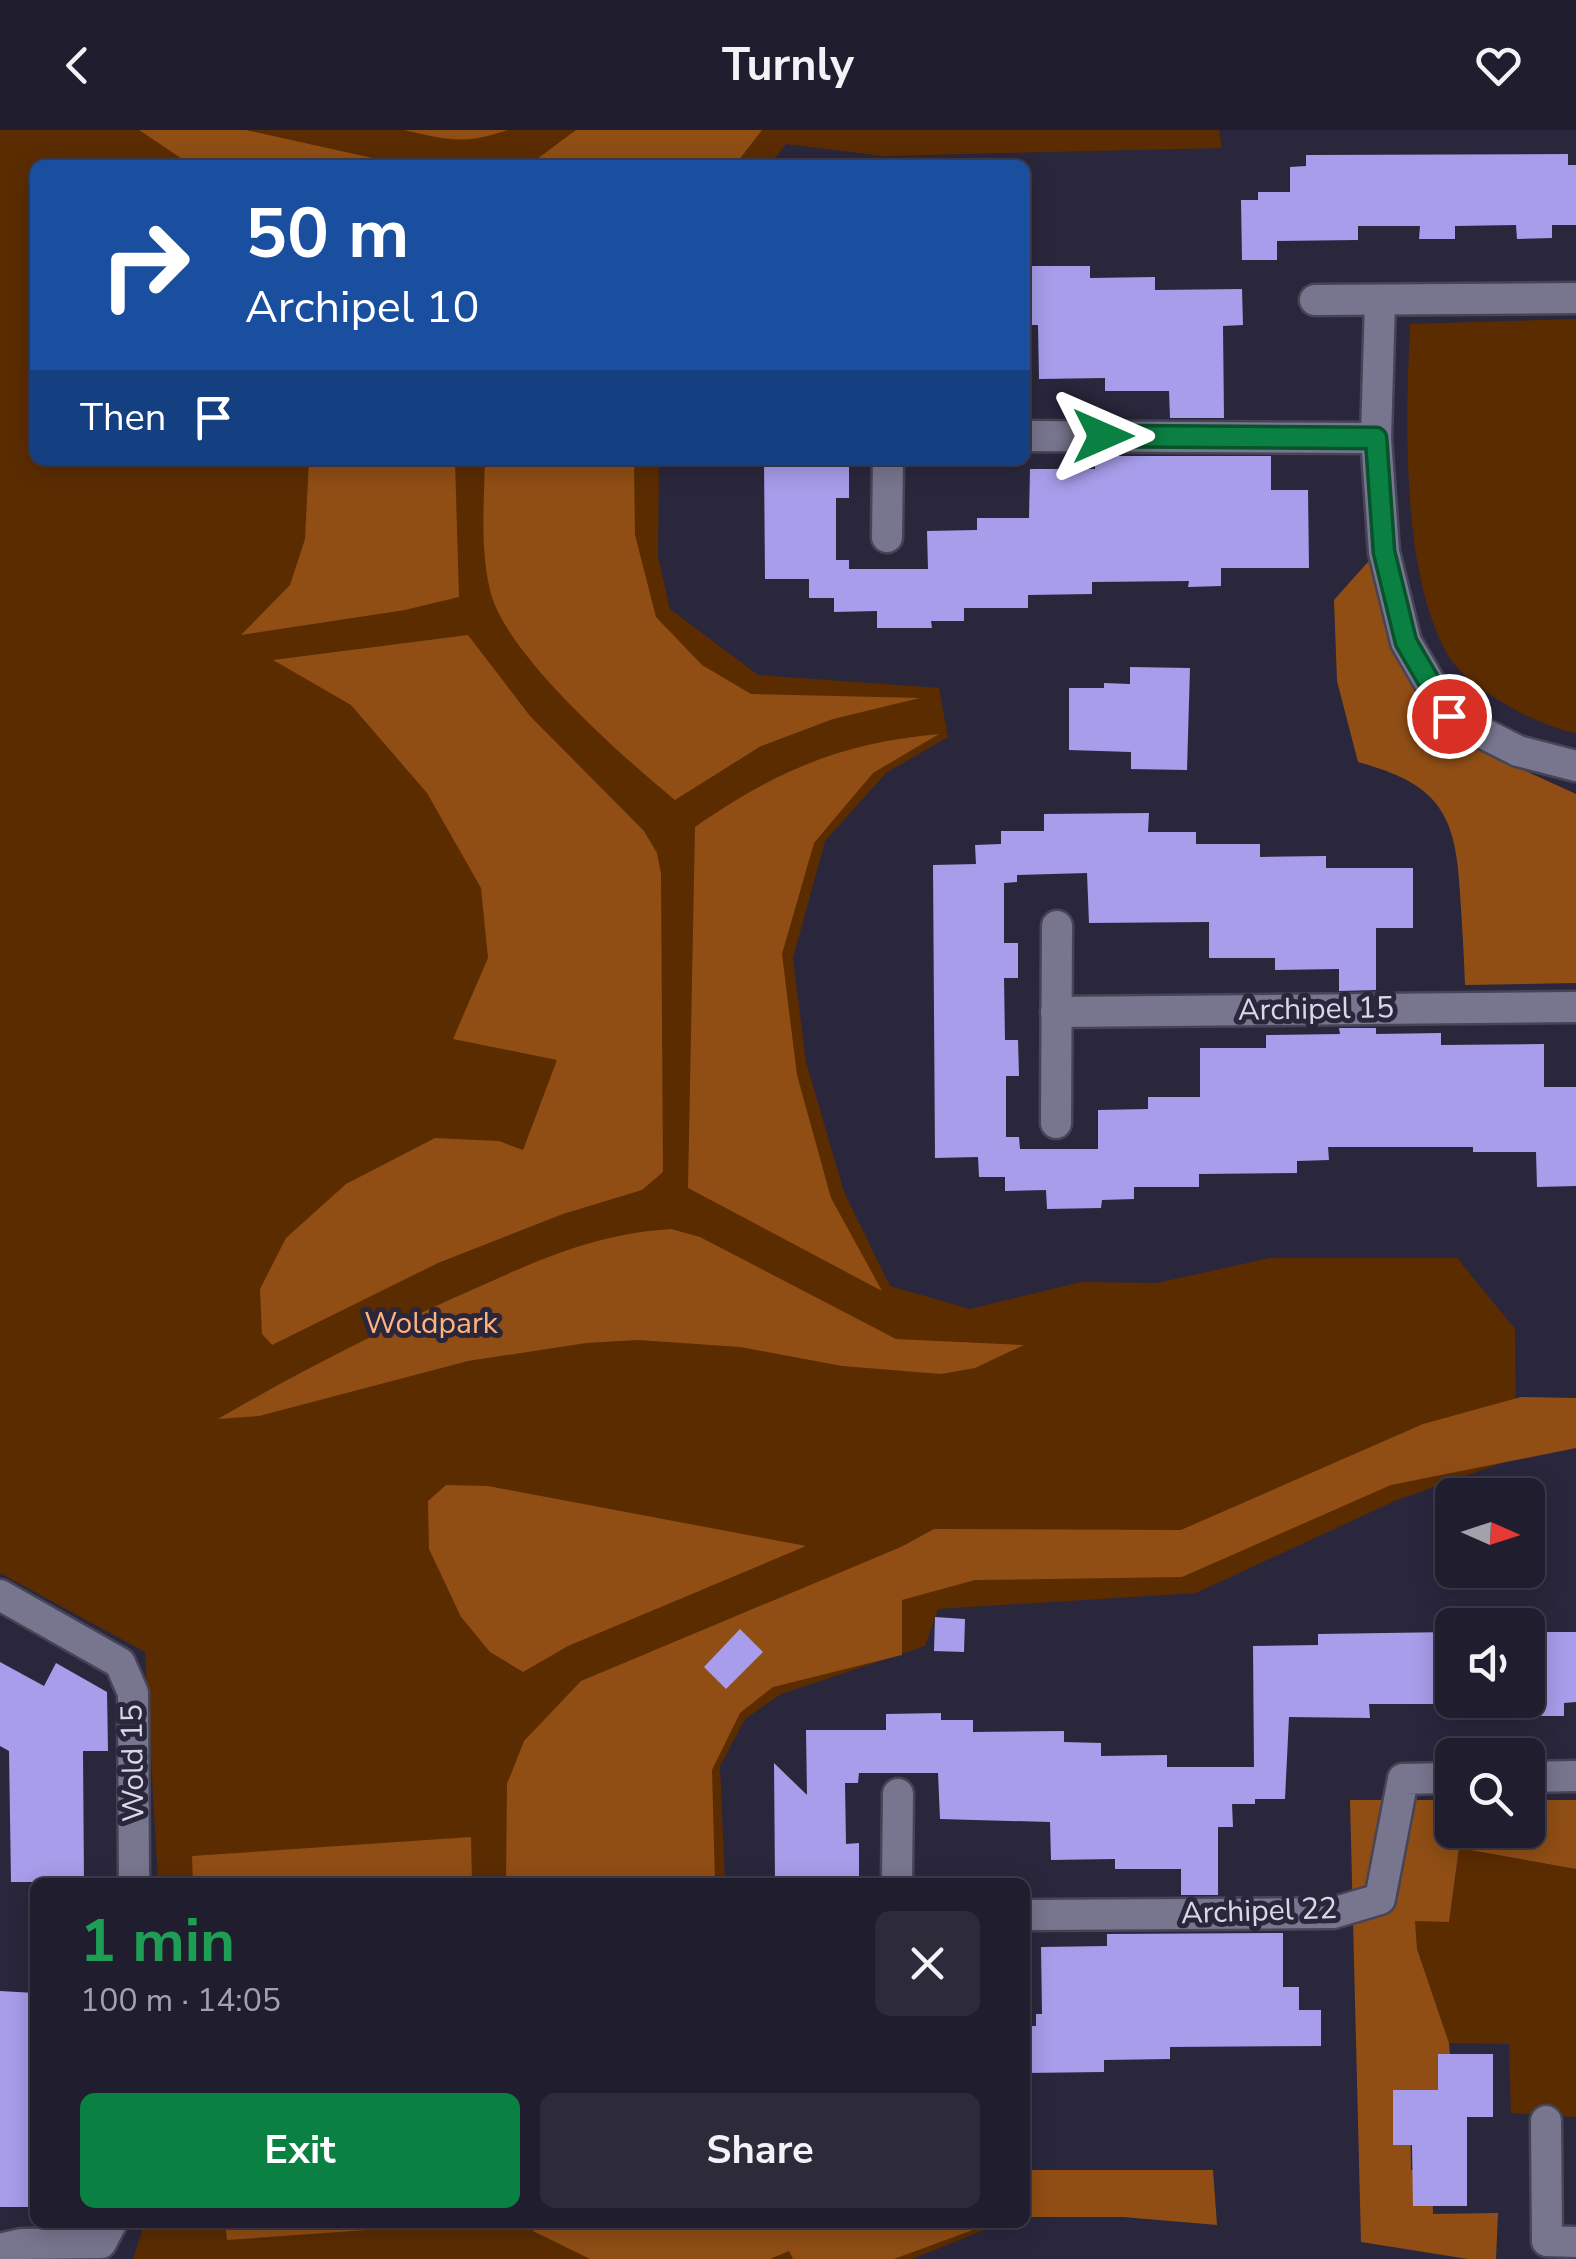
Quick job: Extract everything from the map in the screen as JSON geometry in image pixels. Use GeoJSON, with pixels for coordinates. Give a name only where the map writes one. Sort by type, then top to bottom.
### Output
{"type":"FeatureCollection","features":[{"type":"Feature","properties":{"kind":"street"},"geometry":{"type":"LineString","coordinates":[[1315,300],[1576,298]]}},
{"type":"Feature","properties":{"kind":"street"},"geometry":{"type":"LineString","coordinates":[[1380,301],[1376,438],[1384,552],[1406,642],[1449,716],[1518,751],[1576,766]]}},
{"type":"Feature","properties":{"kind":"street"},"geometry":{"type":"LineString","coordinates":[[1030,436],[1376,438]]}},
{"type":"Feature","properties":{"kind":"street"},"geometry":{"type":"LineString","coordinates":[[887,537],[888,465]]}},
{"type":"Feature","properties":{"kind":"street"},"geometry":{"type":"LineString","coordinates":[[1056,1123],[1057,926]]}},
{"type":"Feature","properties":{"kind":"street","name":"Archipel 15"},"geometry":{"type":"LineString","coordinates":[[1056,1012],[1576,1007]]}},
{"type":"Feature","properties":{"kind":"street","name":"Wold 15"},"geometry":{"type":"LineString","coordinates":[[0,1595],[120,1663],[133,1693],[134,1878]]}},
{"type":"Feature","properties":{"kind":"street"},"geometry":{"type":"LineString","coordinates":[[1545,1777],[1576,1776]]}},
{"type":"Feature","properties":{"kind":"street","name":"Archipel 22"},"geometry":{"type":"LineString","coordinates":[[1030,1915],[1333,1913],[1380,1899],[1402,1779],[1435,1778]]}},
{"type":"Feature","properties":{"kind":"street"},"geometry":{"type":"LineString","coordinates":[[898,1794],[898,1878]]}},
{"type":"Feature","properties":{"kind":"street"},"geometry":{"type":"LineString","coordinates":[[1546,2121],[1547,2240],[1576,2242]]}},
{"type":"Feature","properties":{"kind":"street"},"geometry":{"type":"LineString","coordinates":[[0,2249],[22,2244],[101,2244],[109,2228]]}},
{"type":"Feature","properties":{"kind":"green space","name":"Woldpark"},"geometry":{"type":"Polygon","coordinates":[[[0,130],[1219,130],[1222,148],[883,156],[786,144],[774,160],[30,160],[30,465],[659,465],[658,557],[670,609],[758,675],[939,688],[948,737],[886,773],[825,841],[793,958],[806,1062],[844,1192],[890,1286],[970,1309],[1081,1282],[1157,1283],[1270,1258],[1457,1258],[1515,1329],[1516,1458],[1459,1478],[1435,1478],[1435,1487],[1397,1500],[1196,1593],[938,1609],[925,1646],[781,1694],[745,1719],[720,1766],[725,1878],[158,1878],[145,1652],[0,1573],[0,130]]]}},
{"type":"Feature","properties":{"kind":"green space"},"geometry":{"type":"Polygon","coordinates":[[[139,130],[246,130],[381,160],[184,160],[139,130]]]}},
{"type":"Feature","properties":{"kind":"green space"},"geometry":{"type":"Polygon","coordinates":[[[404,130],[508,130],[456,139],[404,130]]]}},
{"type":"Feature","properties":{"kind":"green space"},"geometry":{"type":"Polygon","coordinates":[[[576,130],[762,130],[739,160],[536,160],[576,130]]]}},
{"type":"Feature","properties":{"kind":"green space"},"geometry":{"type":"Polygon","coordinates":[[[1576,319],[1576,733],[1543,723],[1505,704],[1457,668],[1448,655],[1432,621],[1414,539],[1408,404],[1410,324],[1576,319]]]}},
{"type":"Feature","properties":{"kind":"green space"},"geometry":{"type":"Polygon","coordinates":[[[309,465],[455,465],[459,597],[405,610],[241,635],[290,585],[305,539],[309,465]]]}},
{"type":"Feature","properties":{"kind":"green space"},"geometry":{"type":"Polygon","coordinates":[[[485,465],[634,465],[635,535],[656,617],[702,665],[751,694],[920,698],[833,719],[761,746],[675,800],[568,702],[518,643],[490,590],[483,525],[485,465]]]}},
{"type":"Feature","properties":{"kind":"green space"},"geometry":{"type":"Polygon","coordinates":[[[1376,553],[1452,728],[1495,757],[1576,794],[1576,983],[1465,985],[1458,865],[1447,822],[1438,805],[1407,780],[1358,762],[1337,681],[1334,600],[1376,553]]]}},
{"type":"Feature","properties":{"kind":"green space"},"geometry":{"type":"Polygon","coordinates":[[[468,635],[530,716],[644,831],[657,853],[661,874],[663,1172],[642,1190],[563,1214],[438,1263],[272,1345],[262,1334],[260,1289],[286,1238],[346,1184],[435,1138],[499,1141],[523,1150],[557,1060],[453,1039],[488,958],[481,888],[427,793],[351,705],[273,660],[468,635]]]}},
{"type":"Feature","properties":{"kind":"green space"},"geometry":{"type":"Polygon","coordinates":[[[939,734],[873,773],[814,843],[782,954],[797,1075],[831,1198],[882,1291],[688,1188],[695,827],[753,790],[810,763],[871,744],[939,734]]]}},
{"type":"Feature","properties":{"kind":"green space"},"geometry":{"type":"Polygon","coordinates":[[[671,1229],[700,1237],[896,1339],[1024,1345],[975,1368],[941,1374],[842,1366],[740,1347],[638,1340],[586,1343],[468,1361],[259,1416],[218,1419],[377,1334],[524,1267],[594,1242],[671,1229]]]}},
{"type":"Feature","properties":{"kind":"green space"},"geometry":{"type":"Polygon","coordinates":[[[1521,1397],[1576,1398],[1576,1448],[1391,1485],[1182,1577],[975,1580],[902,1600],[902,1655],[773,1687],[740,1713],[712,1770],[715,1878],[506,1878],[507,1784],[524,1741],[581,1681],[901,1547],[934,1529],[1181,1530],[1423,1424],[1521,1397]]]}},
{"type":"Feature","properties":{"kind":"green space"},"geometry":{"type":"Polygon","coordinates":[[[446,1485],[488,1486],[806,1546],[568,1646],[523,1672],[490,1652],[461,1617],[429,1549],[428,1501],[446,1485]]]}},
{"type":"Feature","properties":{"kind":"green space"},"geometry":{"type":"Polygon","coordinates":[[[1350,1800],[1435,1800],[1435,1848],[1459,1848],[1449,1922],[1415,1921],[1417,1949],[1449,2043],[1453,2091],[1410,2092],[1411,2170],[1432,2171],[1433,2214],[1498,2213],[1496,2259],[1468,2259],[1361,2242],[1350,1800]]]}},
{"type":"Feature","properties":{"kind":"green space"},"geometry":{"type":"Polygon","coordinates":[[[1545,1800],[1576,1800],[1576,1869],[1459,1848],[1545,1848],[1545,1800]]]}},
{"type":"Feature","properties":{"kind":"green space"},"geometry":{"type":"Polygon","coordinates":[[[471,1837],[472,1878],[193,1878],[192,1856],[471,1837]]]}},
{"type":"Feature","properties":{"kind":"green space"},"geometry":{"type":"Polygon","coordinates":[[[1459,1848],[1576,1869],[1576,2117],[1511,2113],[1509,2044],[1449,2043],[1417,1949],[1414,1920],[1449,1922],[1459,1848]]]}},
{"type":"Feature","properties":{"kind":"green space"},"geometry":{"type":"Polygon","coordinates":[[[1030,2170],[1213,2170],[1217,2225],[1123,2217],[1030,2217],[1030,2170]]]}},
{"type":"Feature","properties":{"kind":"green space"},"geometry":{"type":"Polygon","coordinates":[[[143,2228],[990,2228],[912,2259],[133,2259],[143,2228]]]}},
{"type":"Feature","properties":{"kind":"green space"},"geometry":{"type":"Polygon","coordinates":[[[226,2228],[397,2228],[227,2240],[226,2228]]]}},
{"type":"Feature","properties":{"kind":"green space"},"geometry":{"type":"Polygon","coordinates":[[[532,2228],[978,2228],[894,2259],[793,2259],[789,2251],[770,2259],[590,2259],[532,2228]]]}},
{"type":"Feature","properties":{"kind":"building"},"geometry":{"type":"Polygon","coordinates":[[[1568,154],[1568,165],[1576,165],[1576,225],[1552,225],[1552,238],[1517,239],[1516,225],[1455,226],[1455,239],[1419,239],[1420,226],[1358,226],[1358,240],[1277,241],[1277,260],[1242,260],[1241,200],[1258,200],[1258,192],[1290,192],[1290,167],[1306,166],[1306,155],[1568,154]]]}},
{"type":"Feature","properties":{"kind":"building"},"geometry":{"type":"Polygon","coordinates":[[[1030,266],[1090,266],[1090,278],[1155,277],[1155,290],[1242,289],[1243,325],[1223,326],[1224,418],[1170,418],[1169,391],[1105,391],[1105,378],[1039,379],[1038,325],[1030,325],[1030,266]]]}},
{"type":"Feature","properties":{"kind":"building"},"geometry":{"type":"Polygon","coordinates":[[[1095,456],[1271,456],[1271,490],[1308,490],[1309,568],[1221,568],[1221,586],[1188,587],[1189,581],[1092,582],[1092,594],[1028,595],[1028,608],[964,608],[964,621],[931,621],[932,628],[877,628],[877,611],[834,612],[834,598],[809,598],[809,579],[765,579],[764,465],[849,465],[849,498],[836,498],[836,560],[849,560],[849,569],[928,569],[927,531],[977,530],[977,518],[1029,518],[1030,469],[1095,469],[1095,456]]]}},
{"type":"Feature","properties":{"kind":"building"},"geometry":{"type":"Polygon","coordinates":[[[1130,667],[1190,668],[1187,770],[1131,769],[1131,752],[1069,750],[1069,688],[1130,684],[1130,667]]]}},
{"type":"Feature","properties":{"kind":"building"},"geometry":{"type":"Polygon","coordinates":[[[1149,813],[1148,832],[1196,832],[1196,844],[1260,844],[1260,857],[1326,856],[1326,868],[1413,868],[1413,928],[1376,928],[1376,990],[1339,991],[1339,969],[1275,970],[1275,958],[1209,958],[1209,922],[1089,923],[1087,873],[1017,875],[1017,882],[1004,883],[1004,943],[1018,943],[1018,978],[1004,978],[1005,1040],[1018,1040],[1019,1076],[1006,1076],[1006,1137],[1019,1137],[1020,1149],[1098,1149],[1098,1110],[1148,1109],[1148,1097],[1200,1097],[1200,1048],[1266,1048],[1266,1035],[1340,1034],[1339,1028],[1376,1028],[1376,1034],[1441,1033],[1441,1045],[1544,1044],[1544,1087],[1576,1087],[1576,1186],[1537,1187],[1536,1152],[1473,1152],[1473,1147],[1328,1147],[1329,1160],[1297,1161],[1297,1173],[1199,1174],[1199,1187],[1134,1187],[1134,1199],[1102,1200],[1101,1208],[1047,1209],[1046,1190],[1005,1191],[1005,1177],[979,1177],[978,1157],[935,1158],[933,865],[976,864],[975,845],[1001,844],[1001,831],[1044,831],[1044,814],[1149,813]]]}},
{"type":"Feature","properties":{"kind":"building"},"geometry":{"type":"Polygon","coordinates":[[[935,1617],[965,1619],[964,1652],[934,1651],[935,1617]]]}},
{"type":"Feature","properties":{"kind":"building"},"geometry":{"type":"Polygon","coordinates":[[[740,1629],[763,1652],[726,1689],[704,1667],[740,1629]]]}},
{"type":"Feature","properties":{"kind":"building"},"geometry":{"type":"Polygon","coordinates":[[[1435,1632],[1435,1704],[1369,1704],[1370,1718],[1289,1717],[1285,1799],[1232,1804],[1233,1827],[1218,1827],[1218,1895],[1181,1895],[1181,1869],[1115,1869],[1115,1859],[1051,1860],[1050,1822],[940,1819],[938,1773],[859,1773],[858,1783],[845,1783],[846,1844],[859,1843],[859,1878],[775,1878],[774,1763],[807,1795],[806,1730],[886,1730],[886,1714],[941,1713],[941,1720],[973,1720],[973,1732],[1064,1731],[1064,1742],[1101,1743],[1101,1756],[1167,1755],[1167,1767],[1254,1767],[1253,1646],[1318,1645],[1318,1634],[1435,1632]]]}},
{"type":"Feature","properties":{"kind":"building"},"geometry":{"type":"Polygon","coordinates":[[[1545,1632],[1576,1632],[1576,1702],[1564,1703],[1564,1716],[1545,1716],[1545,1632]]]}},
{"type":"Feature","properties":{"kind":"building"},"geometry":{"type":"Polygon","coordinates":[[[0,1662],[44,1686],[56,1663],[107,1692],[108,1751],[83,1751],[84,1878],[11,1882],[9,1751],[0,1746],[0,1662]]]}},
{"type":"Feature","properties":{"kind":"building"},"geometry":{"type":"Polygon","coordinates":[[[1283,1933],[1283,1987],[1299,1987],[1299,2010],[1321,2010],[1321,2046],[1170,2047],[1170,2059],[1104,2060],[1104,2072],[1030,2073],[1030,2026],[1036,2026],[1036,2014],[1042,2014],[1041,1947],[1107,1946],[1107,1934],[1283,1933]]]}},
{"type":"Feature","properties":{"kind":"building"},"geometry":{"type":"Polygon","coordinates":[[[0,1991],[30,1993],[30,2207],[0,2207],[0,1991]]]}},
{"type":"Feature","properties":{"kind":"building"},"geometry":{"type":"Polygon","coordinates":[[[1438,2054],[1493,2054],[1493,2117],[1467,2117],[1467,2206],[1413,2206],[1412,2145],[1393,2145],[1393,2090],[1438,2090],[1438,2054]]]}},
{"type":"Feature","properties":{"kind":"route"},"geometry":{"type":"LineString","coordinates":[[1103,436],[1376,438],[1384,552],[1406,642],[1449,716]]}}]}
